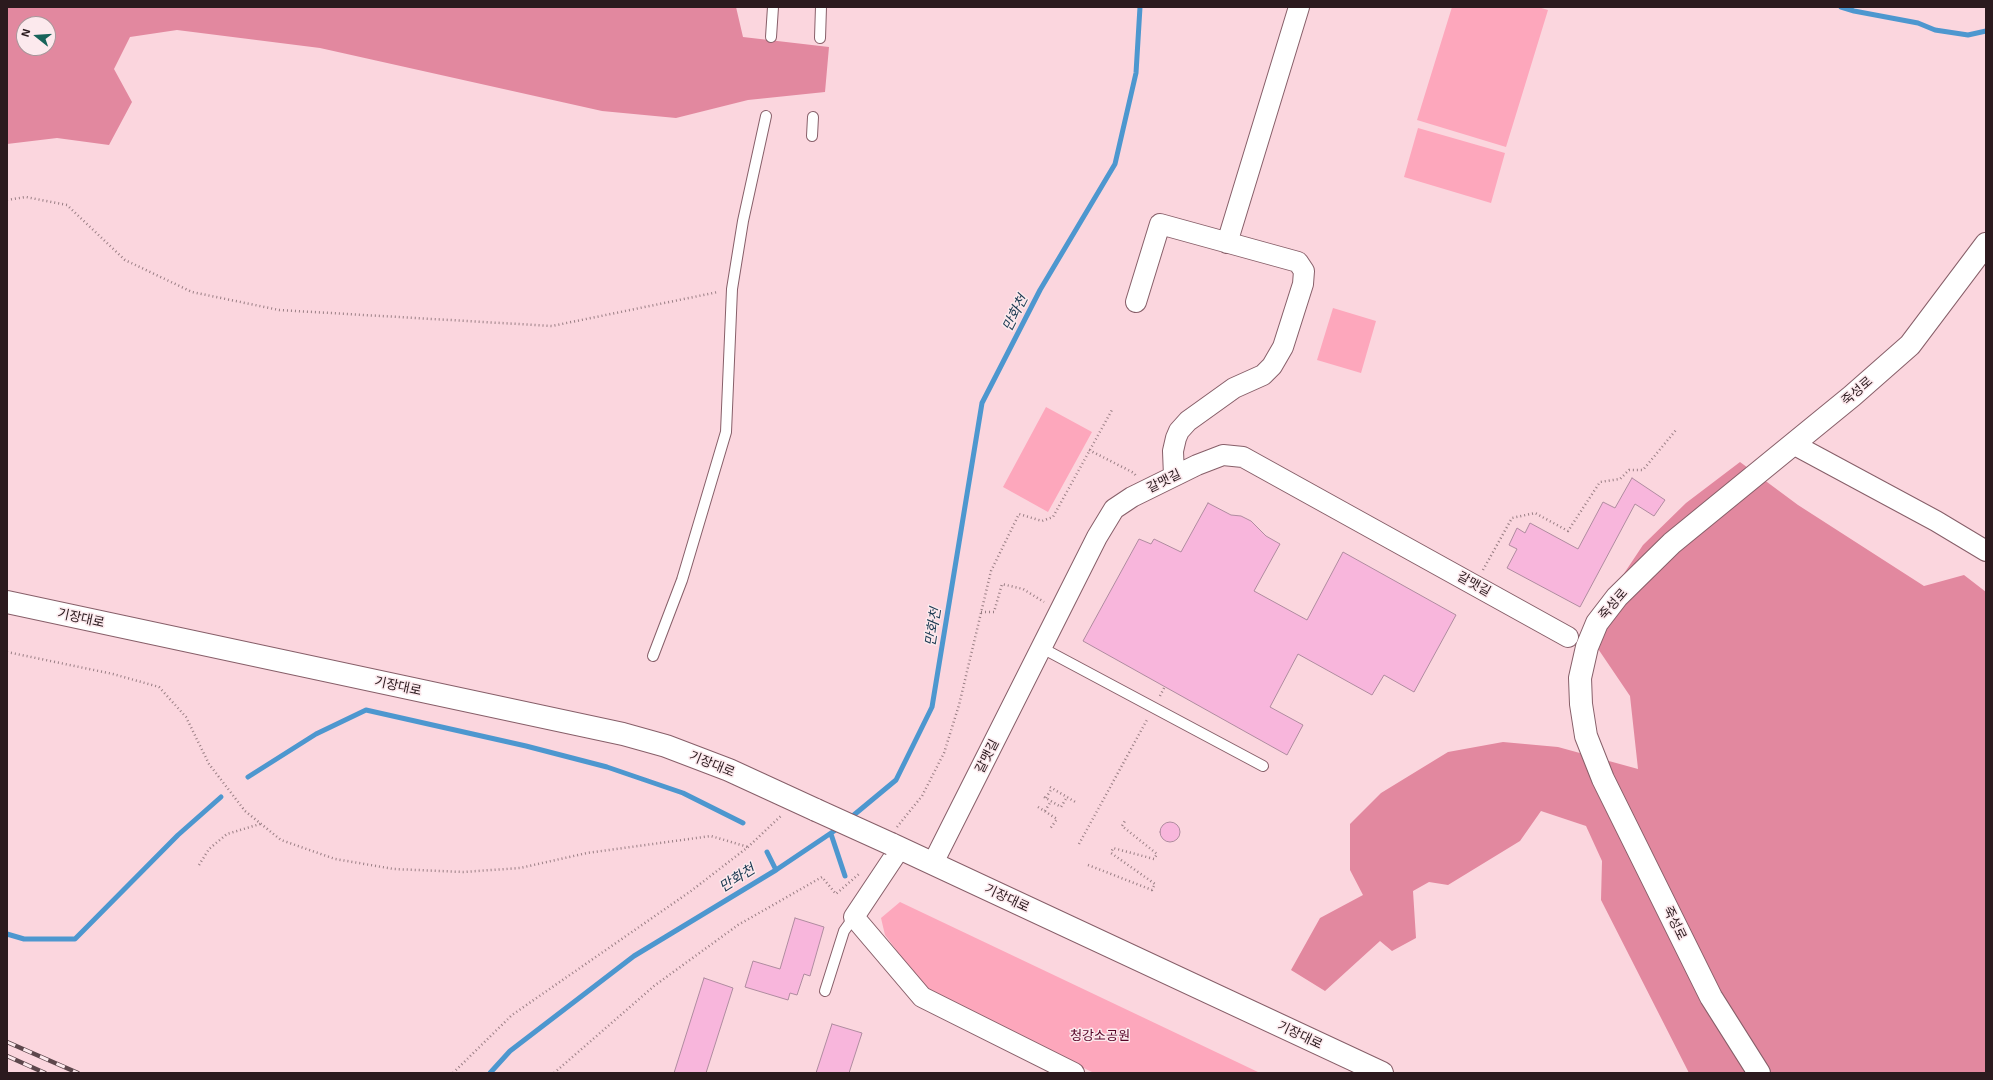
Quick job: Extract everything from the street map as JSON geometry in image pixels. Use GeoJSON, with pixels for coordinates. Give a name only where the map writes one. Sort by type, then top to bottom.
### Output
{"type":"FeatureCollection","features":[{"type":"Feature","properties":{"kind":"main road","name":"죽성로"},"geometry":{"type":"LineString","coordinates":[[1759,1073],[1711,997],[1603,779],[1586,736],[1581,704],[1580,678],[1588,647],[1597,623],[1617,598],[1672,543],[1852,396],[1886,358],[1910,345],[1986,244]]}},
{"type":"Feature","properties":{"kind":"main road","name":"기장대로"},"geometry":{"type":"LineString","coordinates":[[7,602],[623,734],[666,746],[729,770],[806,805],[895,842],[933,863],[1372,1071]]}},
{"type":"Feature","properties":{"kind":"street"},"geometry":{"type":"LineString","coordinates":[[1227,243],[1299,7]]}},
{"type":"Feature","properties":{"kind":"street"},"geometry":{"type":"LineString","coordinates":[[1136,302],[1160,224],[1298,262],[1303,267],[1304,278],[1283,347],[1272,366],[1263,376],[1234,388],[1210,404],[1183,426],[1176,438],[1173,451],[1174,476]]}},
{"type":"Feature","properties":{"kind":"street"},"geometry":{"type":"LineString","coordinates":[[1793,444],[1936,521],[1986,551]]}},
{"type":"Feature","properties":{"kind":"street","name":"갈맷길"},"geometry":{"type":"LineString","coordinates":[[933,863],[1097,537],[1114,509],[1144,491],[1197,464],[1223,455],[1243,457],[1568,637]]}},
{"type":"Feature","properties":{"kind":"street"},"geometry":{"type":"LineString","coordinates":[[895,842],[854,917],[922,997],[1074,1073]]}},
{"type":"Feature","properties":{"kind":"lane"},"geometry":{"type":"LineString","coordinates":[[770,37],[773,7]]}},
{"type":"Feature","properties":{"kind":"lane"},"geometry":{"type":"LineString","coordinates":[[820,38],[821,7]]}},
{"type":"Feature","properties":{"kind":"lane"},"geometry":{"type":"LineString","coordinates":[[654,656],[682,580],[726,432],[732,289],[743,222],[766,116]]}},
{"type":"Feature","properties":{"kind":"lane"},"geometry":{"type":"LineString","coordinates":[[812,136],[813,117]]}},
{"type":"Feature","properties":{"kind":"lane"},"geometry":{"type":"LineString","coordinates":[[1042,648],[1263,766]]}},
{"type":"Feature","properties":{"kind":"lane"},"geometry":{"type":"LineString","coordinates":[[825,991],[844,931],[854,917]]}},
{"type":"Feature","properties":{"kind":"path"},"geometry":{"type":"LineString","coordinates":[[7,200],[26,197],[67,205],[125,260],[192,292],[279,310],[552,326],[732,289]]}},
{"type":"Feature","properties":{"kind":"path"},"geometry":{"type":"LineString","coordinates":[[895,842],[922,796],[944,753],[959,705],[991,571],[1018,514],[1042,521],[1053,517],[1112,408]]}},
{"type":"Feature","properties":{"kind":"path"},"geometry":{"type":"LineString","coordinates":[[1474,585],[1512,518],[1535,513],[1568,531],[1600,482],[1620,480],[1629,470],[1643,470],[1676,430]]}},
{"type":"Feature","properties":{"kind":"path"},"geometry":{"type":"LineString","coordinates":[[1089,450],[1134,473],[1144,491]]}},
{"type":"Feature","properties":{"kind":"path"},"geometry":{"type":"LineString","coordinates":[[982,612],[994,612],[1002,584],[1023,589],[1060,610]]}},
{"type":"Feature","properties":{"kind":"path"},"geometry":{"type":"LineString","coordinates":[[7,652],[113,674],[158,687],[186,717],[209,764],[245,811],[281,840],[335,859],[394,869],[463,872],[520,868],[587,853],[711,836],[748,847]]}},
{"type":"Feature","properties":{"kind":"path"},"geometry":{"type":"LineString","coordinates":[[1079,844],[1165,686]]}},
{"type":"Feature","properties":{"kind":"path"},"geometry":{"type":"LineString","coordinates":[[1068,797],[1061,807],[1045,798],[1051,788],[1068,797],[1077,803]]}},
{"type":"Feature","properties":{"kind":"path"},"geometry":{"type":"LineString","coordinates":[[1045,811],[1051,801]]}},
{"type":"Feature","properties":{"kind":"path"},"geometry":{"type":"LineString","coordinates":[[453,1073],[512,1016],[691,891],[806,805]]}},
{"type":"Feature","properties":{"kind":"path"},"geometry":{"type":"LineString","coordinates":[[1038,807],[1056,818],[1050,829]]}},
{"type":"Feature","properties":{"kind":"path"},"geometry":{"type":"LineString","coordinates":[[1088,865],[1152,890],[1154,884],[1111,852],[1113,848],[1154,859],[1157,854],[1122,826],[1126,819]]}},
{"type":"Feature","properties":{"kind":"path"},"geometry":{"type":"LineString","coordinates":[[199,865],[209,850],[227,834],[261,824]]}},
{"type":"Feature","properties":{"kind":"path"},"geometry":{"type":"LineString","coordinates":[[554,1073],[654,986],[738,925],[822,877],[836,894],[864,868]]}},
{"type":"Feature","properties":{"kind":"green space"},"geometry":{"type":"Polygon","coordinates":[[[1452,7],[1538,7],[1548,10],[1506,147],[1417,120],[1452,7]]]}},
{"type":"Feature","properties":{"kind":"green space"},"geometry":{"type":"Polygon","coordinates":[[[1418,128],[1505,153],[1491,203],[1404,177],[1418,128]]]}},
{"type":"Feature","properties":{"kind":"green space"},"geometry":{"type":"Polygon","coordinates":[[[1333,308],[1376,321],[1361,373],[1317,360],[1333,308]]]}},
{"type":"Feature","properties":{"kind":"green space"},"geometry":{"type":"Polygon","coordinates":[[[1046,407],[1092,432],[1048,512],[1003,487],[1046,407]]]}},
{"type":"Feature","properties":{"kind":"green space","name":"청강소공원"},"geometry":{"type":"Polygon","coordinates":[[[900,902],[1258,1072],[1094,1073],[927,991],[885,935],[881,918],[900,902]]]}},
{"type":"Feature","properties":{"kind":"shaded area"},"geometry":{"type":"Polygon","coordinates":[[[7,7],[736,7],[743,37],[829,47],[825,92],[748,100],[676,118],[602,111],[320,48],[177,30],[130,37],[114,69],[132,102],[109,145],[57,138],[7,144],[7,7]]]}},
{"type":"Feature","properties":{"kind":"shaded area"},"geometry":{"type":"Polygon","coordinates":[[[1740,462],[1798,505],[1924,586],[1964,575],[1986,592],[1986,1073],[1689,1073],[1601,900],[1602,861],[1586,826],[1541,811],[1520,841],[1448,885],[1429,882],[1413,891],[1416,938],[1392,951],[1380,941],[1325,991],[1291,970],[1320,918],[1363,895],[1350,870],[1350,824],[1381,793],[1448,752],[1503,742],[1558,747],[1638,769],[1630,696],[1588,634],[1611,593],[1643,545],[1686,503],[1740,462]]]}},
{"type":"Feature","properties":{"kind":"building"},"geometry":{"type":"Polygon","coordinates":[[[1632,478],[1665,500],[1654,516],[1635,504],[1580,607],[1507,568],[1517,549],[1509,545],[1517,528],[1525,533],[1530,523],[1578,549],[1603,502],[1615,508],[1632,478]]]}},
{"type":"Feature","properties":{"kind":"building"},"geometry":{"type":"Polygon","coordinates":[[[1208,503],[1231,515],[1241,516],[1251,521],[1266,536],[1280,544],[1254,591],[1307,620],[1343,552],[1456,615],[1414,692],[1384,675],[1372,695],[1298,654],[1270,707],[1303,725],[1287,755],[1083,641],[1139,539],[1151,544],[1154,539],[1181,552],[1208,503]]]}},
{"type":"Feature","properties":{"kind":"building"},"geometry":{"type":"Polygon","coordinates":[[[1170,822],[1177,825],[1180,832],[1177,839],[1170,842],[1163,839],[1160,832],[1163,825],[1170,822]]]}},
{"type":"Feature","properties":{"kind":"building"},"geometry":{"type":"Polygon","coordinates":[[[795,918],[824,927],[810,976],[804,974],[797,995],[790,993],[788,1000],[745,987],[753,961],[780,969],[795,918]]]}},
{"type":"Feature","properties":{"kind":"building"},"geometry":{"type":"Polygon","coordinates":[[[704,978],[733,988],[706,1073],[674,1073],[704,978]]]}},
{"type":"Feature","properties":{"kind":"building"},"geometry":{"type":"Polygon","coordinates":[[[832,1024],[862,1033],[849,1073],[816,1073],[832,1024]]]}},
{"type":"Feature","properties":{"kind":"waterway","name":"만화천"},"geometry":{"type":"LineString","coordinates":[[849,819],[896,780],[932,707],[982,403],[1040,290],[1115,164],[1136,73],[1140,7]]}},
{"type":"Feature","properties":{"kind":"waterway"},"geometry":{"type":"LineString","coordinates":[[1841,7],[1854,11],[1918,23],[1935,30],[1968,35],[1986,31]]}},
{"type":"Feature","properties":{"kind":"waterway"},"geometry":{"type":"LineString","coordinates":[[248,777],[316,734],[366,710],[526,746],[607,767],[683,793],[743,823]]}},
{"type":"Feature","properties":{"kind":"waterway"},"geometry":{"type":"LineString","coordinates":[[7,934],[24,939],[75,939],[178,835],[221,797]]}},
{"type":"Feature","properties":{"kind":"waterway","name":"만화천"},"geometry":{"type":"LineString","coordinates":[[490,1073],[510,1051],[634,956],[776,870],[840,827]]}},
{"type":"Feature","properties":{"kind":"waterway"},"geometry":{"type":"LineString","coordinates":[[831,834],[845,876]]}},
{"type":"Feature","properties":{"kind":"waterway"},"geometry":{"type":"LineString","coordinates":[[767,852],[776,870]]}},
{"type":"Feature","properties":{"kind":"railway"},"geometry":{"type":"LineString","coordinates":[[7,1042],[78,1073]]}},
{"type":"Feature","properties":{"kind":"railway"},"geometry":{"type":"LineString","coordinates":[[7,1056],[45,1073]]}}]}
